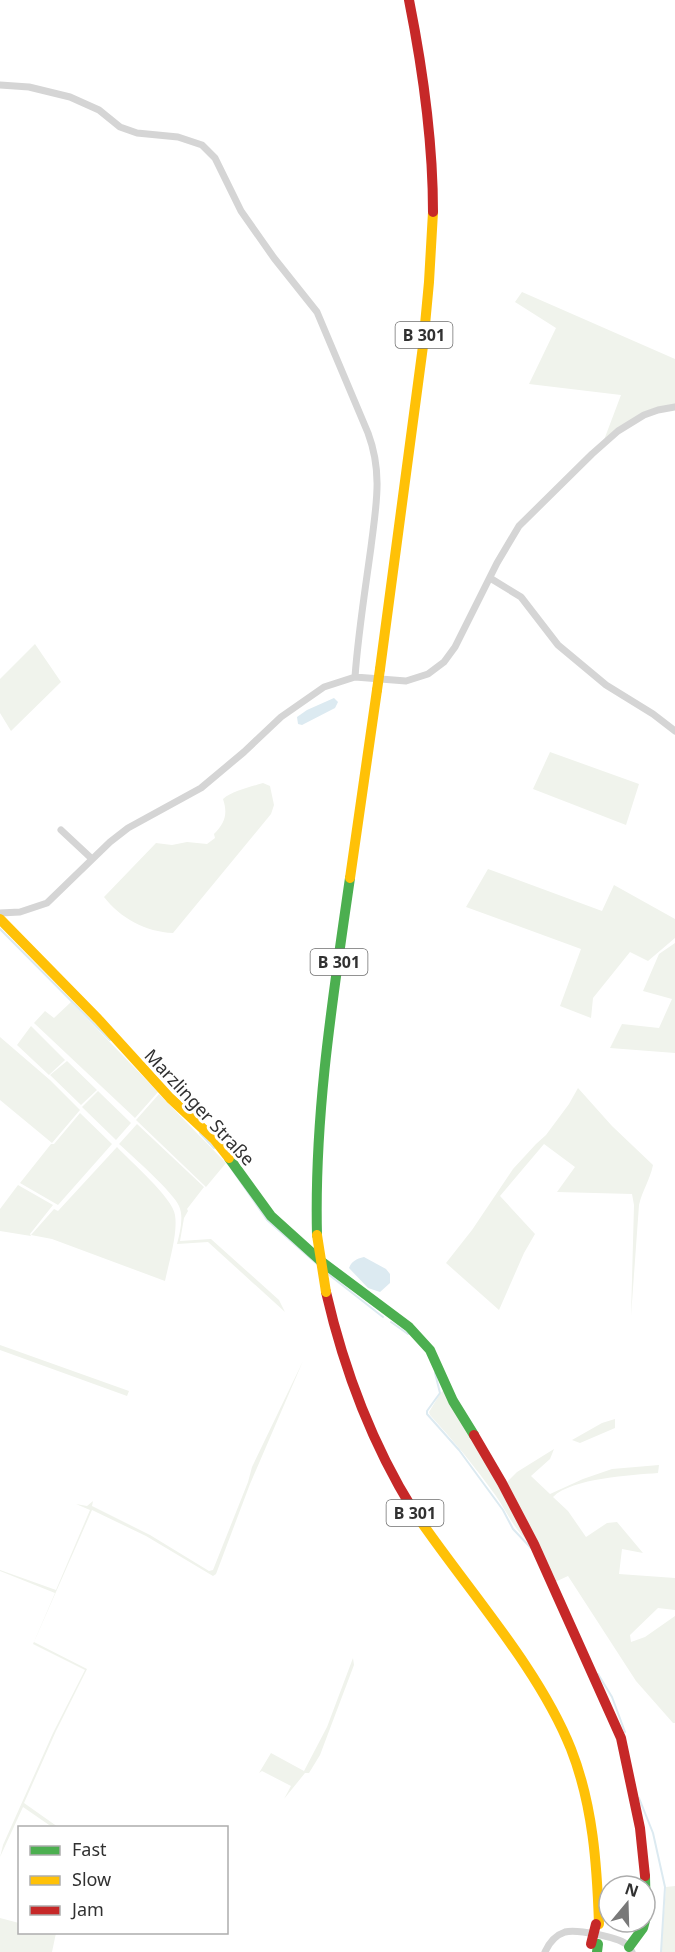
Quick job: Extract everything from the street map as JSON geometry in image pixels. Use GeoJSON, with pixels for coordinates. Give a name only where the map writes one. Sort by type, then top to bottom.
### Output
{"type":"FeatureCollection","features":[{"type":"Feature","properties":{"kind":"main road","name":"B 301"},"geometry":{"type":"LineString","coordinates":[[410,0],[428,122],[432,177],[432,241],[423,345],[337,976],[317,1140],[315,1171],[317,1235],[334,1331],[347,1373],[382,1458],[432,1539],[522,1661],[560,1726],[578,1770],[588,1803],[595,1843],[599,1906],[594,1948]]}},
{"type":"Feature","properties":{"kind":"main road","name":"Marzlinger Straße"},"geometry":{"type":"LineString","coordinates":[[0,919],[98,1019],[175,1103],[214,1139],[271,1216],[322,1262],[409,1328],[430,1350],[457,1409],[518,1512],[566,1610],[621,1738],[640,1828],[646,1884],[646,1917],[643,1928],[631,1949]]}},
{"type":"Feature","properties":{"kind":"street"},"geometry":{"type":"LineString","coordinates":[[0,85],[29,87],[70,97],[99,110],[120,127],[137,133],[178,137],[202,145],[215,158],[241,211],[274,258],[317,312],[374,448],[378,472],[376,515],[358,639],[355,677]]}},
{"type":"Feature","properties":{"kind":"street"},"geometry":{"type":"LineString","coordinates":[[0,913],[26,910],[47,903],[91,858],[128,828],[166,809],[207,784],[290,710],[324,687],[355,677],[406,681],[428,674],[444,662],[455,647],[507,544],[519,526],[598,448],[623,427],[644,415],[675,407]]}},
{"type":"Feature","properties":{"kind":"street"},"geometry":{"type":"LineString","coordinates":[[490,578],[521,597],[558,645],[606,685],[653,714],[675,731]]}},
{"type":"Feature","properties":{"kind":"street"},"geometry":{"type":"LineString","coordinates":[[61,830],[91,858]]}},
{"type":"Feature","properties":{"kind":"street"},"geometry":{"type":"LineString","coordinates":[[545,1952],[553,1940],[567,1932],[576,1931],[624,1942],[631,1949]]}},
{"type":"Feature","properties":{"kind":"shaded area"},"geometry":{"type":"Polygon","coordinates":[[[522,292],[675,359],[675,407],[655,409],[604,440],[621,395],[529,384],[556,328],[515,302],[522,292]]]}},
{"type":"Feature","properties":{"kind":"shaded area"},"geometry":{"type":"Polygon","coordinates":[[[35,644],[61,682],[11,731],[0,713],[0,679],[35,644]]]}},
{"type":"Feature","properties":{"kind":"shaded area"},"geometry":{"type":"Polygon","coordinates":[[[334,698],[338,702],[335,708],[302,725],[298,724],[297,717],[334,698]]]}},
{"type":"Feature","properties":{"kind":"shaded area"},"geometry":{"type":"Polygon","coordinates":[[[550,752],[639,784],[626,825],[533,789],[550,752]]]}},
{"type":"Feature","properties":{"kind":"shaded area"},"geometry":{"type":"Polygon","coordinates":[[[263,783],[270,786],[274,805],[271,814],[173,933],[144,927],[110,905],[104,897],[156,843],[207,844],[215,838],[214,834],[224,818],[223,799],[236,791],[263,783]]]}},
{"type":"Feature","properties":{"kind":"shaded area"},"geometry":{"type":"Polygon","coordinates":[[[488,869],[602,911],[614,885],[675,919],[675,938],[648,961],[630,952],[593,998],[591,1018],[560,1006],[581,949],[466,907],[488,869]]]}},
{"type":"Feature","properties":{"kind":"shaded area"},"geometry":{"type":"Polygon","coordinates":[[[675,943],[675,1053],[610,1048],[622,1024],[659,1028],[672,999],[643,991],[659,954],[675,943]]]}},
{"type":"Feature","properties":{"kind":"shaded area"},"geometry":{"type":"Polygon","coordinates":[[[71,1002],[158,1092],[135,1118],[34,1023],[45,1011],[54,1018],[71,1002]]]}},
{"type":"Feature","properties":{"kind":"shaded area"},"geometry":{"type":"Polygon","coordinates":[[[31,1026],[65,1060],[49,1075],[17,1045],[31,1026]]]}},
{"type":"Feature","properties":{"kind":"shaded area"},"geometry":{"type":"Polygon","coordinates":[[[0,1037],[50,1080],[80,1110],[52,1143],[0,1100],[0,1037]]]}},
{"type":"Feature","properties":{"kind":"shaded area"},"geometry":{"type":"Polygon","coordinates":[[[67,1061],[97,1090],[81,1105],[50,1075],[67,1061]]]}},
{"type":"Feature","properties":{"kind":"shaded area"},"geometry":{"type":"Polygon","coordinates":[[[578,1088],[612,1126],[653,1165],[639,1205],[631,1316],[634,1205],[632,1194],[557,1192],[575,1167],[544,1144],[500,1196],[535,1234],[524,1253],[499,1310],[446,1263],[472,1230],[513,1169],[546,1135],[578,1088]]]}},
{"type":"Feature","properties":{"kind":"shaded area"},"geometry":{"type":"Polygon","coordinates":[[[98,1091],[131,1123],[116,1140],[82,1107],[98,1091]]]}},
{"type":"Feature","properties":{"kind":"shaded area"},"geometry":{"type":"Polygon","coordinates":[[[159,1094],[226,1163],[206,1187],[136,1120],[159,1094]]]}},
{"type":"Feature","properties":{"kind":"shaded area"},"geometry":{"type":"Polygon","coordinates":[[[80,1113],[112,1144],[58,1205],[20,1183],[51,1144],[54,1144],[80,1113]]]}},
{"type":"Feature","properties":{"kind":"shaded area"},"geometry":{"type":"Polygon","coordinates":[[[137,1124],[204,1187],[187,1209],[180,1241],[211,1239],[279,1300],[285,1312],[208,1242],[177,1244],[181,1220],[179,1206],[161,1184],[119,1144],[137,1124]]]}},
{"type":"Feature","properties":{"kind":"shaded area"},"geometry":{"type":"Polygon","coordinates":[[[117,1147],[167,1199],[175,1215],[173,1248],[165,1281],[52,1239],[31,1235],[54,1209],[58,1211],[117,1147]]]}},
{"type":"Feature","properties":{"kind":"shaded area"},"geometry":{"type":"Polygon","coordinates":[[[18,1185],[53,1205],[30,1234],[31,1236],[0,1231],[0,1209],[18,1185]]]}},
{"type":"Feature","properties":{"kind":"shaded area"},"geometry":{"type":"Polygon","coordinates":[[[364,1257],[386,1269],[390,1274],[390,1283],[380,1292],[368,1288],[349,1268],[355,1261],[364,1257]]]}},
{"type":"Feature","properties":{"kind":"shaded area"},"geometry":{"type":"Polygon","coordinates":[[[0,1345],[129,1391],[127,1396],[0,1350],[0,1345]]]}},
{"type":"Feature","properties":{"kind":"shaded area"},"geometry":{"type":"Polygon","coordinates":[[[303,1361],[250,1484],[216,1574],[213,1576],[146,1536],[92,1510],[34,1642],[87,1669],[24,1803],[57,1826],[51,1826],[23,1807],[0,1857],[3,1845],[53,1733],[85,1670],[33,1644],[55,1593],[0,1570],[56,1590],[90,1510],[76,1504],[87,1506],[93,1501],[92,1506],[150,1535],[209,1571],[213,1570],[252,1467],[303,1361]]]}},
{"type":"Feature","properties":{"kind":"shaded area"},"geometry":{"type":"Polygon","coordinates":[[[445,1389],[529,1543],[481,1475],[430,1415],[429,1412],[445,1389]]]}},
{"type":"Feature","properties":{"kind":"shaded area"},"geometry":{"type":"Polygon","coordinates":[[[615,1419],[615,1428],[580,1443],[572,1440],[602,1423],[615,1419]]]}},
{"type":"Feature","properties":{"kind":"shaded area"},"geometry":{"type":"Polygon","coordinates":[[[554,1449],[550,1459],[531,1476],[550,1494],[612,1469],[659,1465],[658,1473],[618,1476],[588,1482],[562,1491],[553,1497],[568,1511],[586,1537],[607,1523],[617,1522],[643,1553],[622,1549],[619,1574],[675,1578],[675,1610],[658,1608],[630,1635],[631,1642],[645,1637],[675,1616],[675,1723],[636,1681],[568,1576],[555,1582],[507,1482],[517,1472],[554,1449]]]}},
{"type":"Feature","properties":{"kind":"shaded area"},"geometry":{"type":"Polygon","coordinates":[[[353,1658],[354,1665],[320,1755],[309,1773],[305,1773],[284,1799],[291,1786],[262,1771],[259,1773],[271,1753],[304,1771],[327,1727],[353,1658]]]}},
{"type":"Feature","properties":{"kind":"shaded area"},"geometry":{"type":"Polygon","coordinates":[[[675,1886],[675,1952],[661,1952],[666,1887],[675,1886]]]}},
{"type":"Feature","properties":{"kind":"shaded area"},"geometry":{"type":"Polygon","coordinates":[[[0,1918],[18,1923],[18,1934],[56,1934],[52,1952],[0,1952],[0,1918]]]}},
{"type":"Feature","properties":{"kind":"waterway"},"geometry":{"type":"LineString","coordinates":[[0,929],[110,1040]]}},
{"type":"Feature","properties":{"kind":"waterway"},"geometry":{"type":"LineString","coordinates":[[200,1133],[214,1148]]}},
{"type":"Feature","properties":{"kind":"waterway"},"geometry":{"type":"LineString","coordinates":[[231,1168],[267,1220],[317,1264]]}},
{"type":"Feature","properties":{"kind":"waterway"},"geometry":{"type":"LineString","coordinates":[[328,1274],[383,1317]]}},
{"type":"Feature","properties":{"kind":"waterway"},"geometry":{"type":"LineString","coordinates":[[391,1322],[408,1334]]}},
{"type":"Feature","properties":{"kind":"waterway"},"geometry":{"type":"LineString","coordinates":[[435,1373],[440,1393],[427,1414],[459,1450],[503,1510],[513,1529],[531,1548]]}},
{"type":"Feature","properties":{"kind":"waterway"},"geometry":{"type":"LineString","coordinates":[[598,1674],[612,1697],[625,1732]]}},
{"type":"Feature","properties":{"kind":"waterway"},"geometry":{"type":"LineString","coordinates":[[639,1798],[653,1833],[665,1887],[661,1952]]}},
{"type":"Feature","properties":{"kind":"traffic: fast"},"geometry":{"type":"LineString","coordinates":[[317,1235],[318,1145],[326,1056],[350,878]]}},
{"type":"Feature","properties":{"kind":"traffic: fast"},"geometry":{"type":"LineString","coordinates":[[229,1158],[271,1216],[322,1262],[409,1327],[430,1350],[453,1401],[474,1435]]}},
{"type":"Feature","properties":{"kind":"traffic: fast"},"geometry":{"type":"LineString","coordinates":[[629,1947],[639,1934]]}},
{"type":"Feature","properties":{"kind":"traffic: fast"},"geometry":{"type":"LineString","coordinates":[[597,1952],[598,1944]]}},
{"type":"Feature","properties":{"kind":"traffic: slow"},"geometry":{"type":"LineString","coordinates":[[380,669],[423,346],[433,212]]}},
{"type":"Feature","properties":{"kind":"traffic: slow"},"geometry":{"type":"LineString","coordinates":[[377,690],[380,669]]}},
{"type":"Feature","properties":{"kind":"traffic: slow"},"geometry":{"type":"LineString","coordinates":[[350,878],[377,690]]}},
{"type":"Feature","properties":{"kind":"traffic: slow"},"geometry":{"type":"LineString","coordinates":[[0,919],[98,1019],[170,1098],[214,1139],[229,1158]]}},
{"type":"Feature","properties":{"kind":"traffic: slow"},"geometry":{"type":"LineString","coordinates":[[317,1235],[326,1292]]}},
{"type":"Feature","properties":{"kind":"traffic: slow"},"geometry":{"type":"LineString","coordinates":[[413,1510],[520,1657],[557,1718],[571,1749],[584,1792],[593,1835],[597,1880]]}},
{"type":"Feature","properties":{"kind":"traffic: jam"},"geometry":{"type":"LineString","coordinates":[[409,0],[426,105],[433,212]]}},
{"type":"Feature","properties":{"kind":"traffic: jam"},"geometry":{"type":"LineString","coordinates":[[326,1292],[341,1349],[360,1405],[384,1458],[413,1510]]}},
{"type":"Feature","properties":{"kind":"traffic: jam"},"geometry":{"type":"LineString","coordinates":[[474,1435],[534,1544],[621,1738],[640,1828],[645,1874]]}},
{"type":"Feature","properties":{"kind":"traffic: jam"},"geometry":{"type":"LineString","coordinates":[[591,1944],[596,1924]]}}]}
